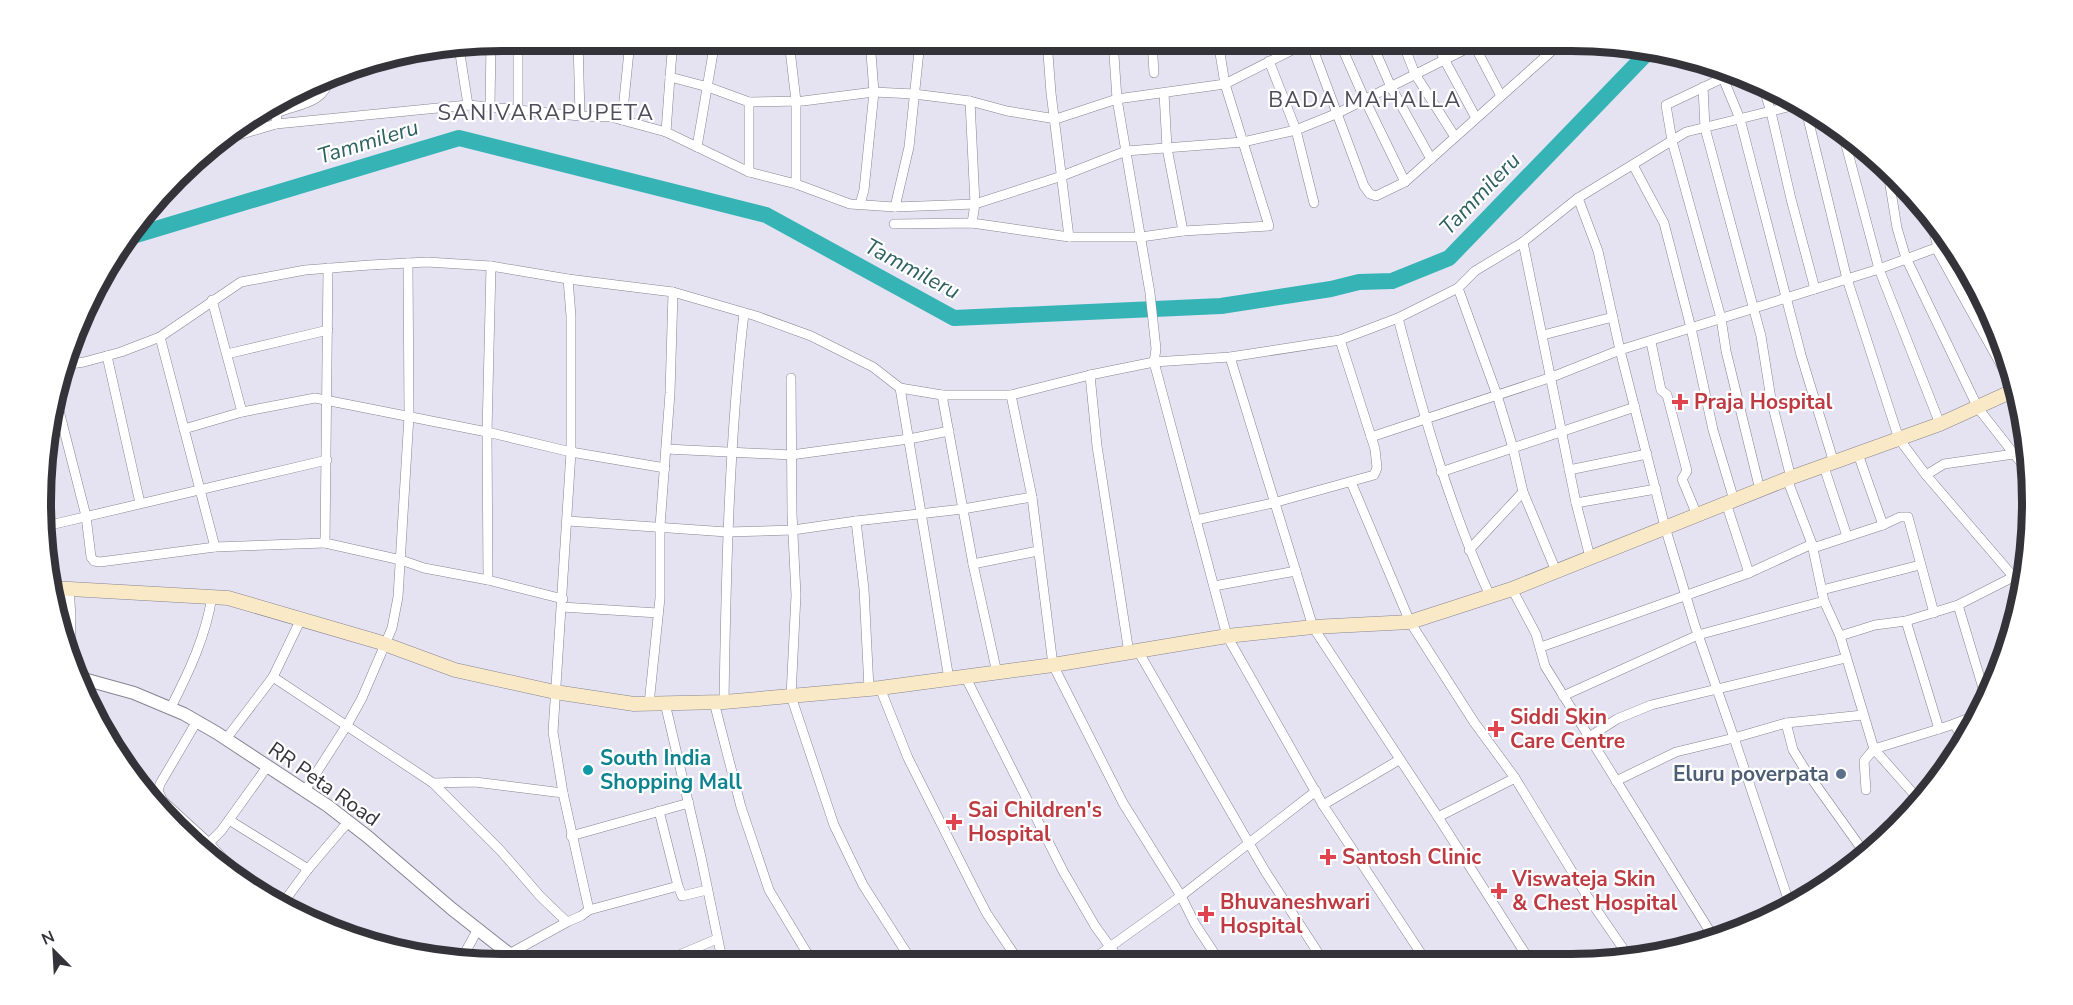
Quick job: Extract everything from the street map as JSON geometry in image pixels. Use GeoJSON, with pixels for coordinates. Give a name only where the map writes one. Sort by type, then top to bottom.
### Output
{"type":"FeatureCollection","features":[{"type":"Feature","properties":{"kind":"main road"},"geometry":{"type":"LineString","coordinates":[[60,589],[228,598],[383,644],[455,670],[555,692],[634,704],[719,702],[875,689],[1053,665],[1227,636],[1312,627],[1410,622],[1512,589],[1760,490],[1940,424],[2008,393]]}},
{"type":"Feature","properties":{"kind":"street"},"geometry":{"type":"LineString","coordinates":[[490,107],[491,51]]}},
{"type":"Feature","properties":{"kind":"street"},"geometry":{"type":"LineString","coordinates":[[518,51],[518,110]]}},
{"type":"Feature","properties":{"kind":"street"},"geometry":{"type":"LineString","coordinates":[[578,51],[580,116]]}},
{"type":"Feature","properties":{"kind":"street"},"geometry":{"type":"LineString","coordinates":[[622,120],[629,51]]}},
{"type":"Feature","properties":{"kind":"street"},"geometry":{"type":"LineString","coordinates":[[666,132],[672,51]]}},
{"type":"Feature","properties":{"kind":"street"},"geometry":{"type":"LineString","coordinates":[[697,147],[714,51]]}},
{"type":"Feature","properties":{"kind":"street"},"geometry":{"type":"LineString","coordinates":[[790,51],[796,101],[796,184]]}},
{"type":"Feature","properties":{"kind":"street"},"geometry":{"type":"LineString","coordinates":[[860,204],[864,190],[874,92],[871,51]]}},
{"type":"Feature","properties":{"kind":"street"},"geometry":{"type":"LineString","coordinates":[[896,207],[909,147],[919,51]]}},
{"type":"Feature","properties":{"kind":"street"},"geometry":{"type":"LineString","coordinates":[[1048,51],[1051,93],[1070,237]]}},
{"type":"Feature","properties":{"kind":"street"},"geometry":{"type":"LineString","coordinates":[[1114,51],[1117,99],[1150,293],[1156,349],[1154,362],[1227,636],[1323,805],[1421,954]]}},
{"type":"Feature","properties":{"kind":"street"},"geometry":{"type":"LineString","coordinates":[[1153,51],[1154,73]]}},
{"type":"Feature","properties":{"kind":"street"},"geometry":{"type":"LineString","coordinates":[[894,224],[972,223],[1070,237],[1142,237],[1183,231],[1269,226],[1225,84],[1220,51]]}},
{"type":"Feature","properties":{"kind":"street"},"geometry":{"type":"LineString","coordinates":[[1314,51],[1364,186],[1370,194],[1376,196],[1405,182],[1551,51]]}},
{"type":"Feature","properties":{"kind":"street"},"geometry":{"type":"LineString","coordinates":[[1344,51],[1405,182]]}},
{"type":"Feature","properties":{"kind":"street"},"geometry":{"type":"LineString","coordinates":[[1376,51],[1391,87],[1431,159]]}},
{"type":"Feature","properties":{"kind":"street"},"geometry":{"type":"LineString","coordinates":[[1406,51],[1415,74],[1455,137]]}},
{"type":"Feature","properties":{"kind":"street"},"geometry":{"type":"LineString","coordinates":[[1441,51],[1476,118]]}},
{"type":"Feature","properties":{"kind":"street"},"geometry":{"type":"LineString","coordinates":[[242,134],[276,124],[468,105],[610,117],[666,132],[748,172],[796,184],[850,204],[896,207],[975,204],[1062,176],[1126,151],[1243,142],[1296,130],[1365,100],[1459,51]]}},
{"type":"Feature","properties":{"kind":"street"},"geometry":{"type":"LineString","coordinates":[[1480,51],[1501,96]]}},
{"type":"Feature","properties":{"kind":"street"},"geometry":{"type":"LineString","coordinates":[[670,77],[708,87],[749,102],[796,101],[874,92],[914,94],[970,101],[1007,111],[1056,119],[1117,99],[1225,84],[1285,52]]}},
{"type":"Feature","properties":{"kind":"street"},"geometry":{"type":"LineString","coordinates":[[460,53],[468,105]]}},
{"type":"Feature","properties":{"kind":"street"},"geometry":{"type":"LineString","coordinates":[[1269,61],[1296,130],[1314,203]]}},
{"type":"Feature","properties":{"kind":"street"},"geometry":{"type":"LineString","coordinates":[[1760,490],[1726,351],[1721,318],[1672,141],[1666,105],[1723,78],[1740,119],[1848,537]]}},
{"type":"Feature","properties":{"kind":"street"},"geometry":{"type":"LineString","coordinates":[[276,124],[277,113],[292,106],[314,101],[326,87]]}},
{"type":"Feature","properties":{"kind":"street"},"geometry":{"type":"LineString","coordinates":[[1703,87],[1705,128],[1761,336],[1771,399],[1789,479],[1813,546],[1824,601],[1840,636],[1874,749],[1914,795]]}},
{"type":"Feature","properties":{"kind":"street"},"geometry":{"type":"LineString","coordinates":[[1164,93],[1167,148],[1183,231]]}},
{"type":"Feature","properties":{"kind":"street"},"geometry":{"type":"LineString","coordinates":[[1766,96],[1815,289]]}},
{"type":"Feature","properties":{"kind":"street"},"geometry":{"type":"LineString","coordinates":[[970,101],[975,204],[972,223]]}},
{"type":"Feature","properties":{"kind":"street"},"geometry":{"type":"LineString","coordinates":[[748,172],[749,102]]}},
{"type":"Feature","properties":{"kind":"street"},"geometry":{"type":"LineString","coordinates":[[73,364],[106,356],[160,337],[241,282],[305,270],[427,262],[491,266],[568,279],[673,292],[811,336],[873,367],[900,388],[942,395],[1011,395],[1154,362],[1230,357],[1340,340],[1398,318],[1458,288],[1475,271],[1523,242],[1578,198],[1686,132],[1788,107]]}},
{"type":"Feature","properties":{"kind":"street"},"geometry":{"type":"LineString","coordinates":[[1808,119],[1847,279],[1899,439],[1926,475],[2013,577],[1958,605],[1906,621],[1875,625],[1840,636]]}},
{"type":"Feature","properties":{"kind":"street"},"geometry":{"type":"LineString","coordinates":[[1846,145],[1879,269],[1940,424]]}},
{"type":"Feature","properties":{"kind":"street"},"geometry":{"type":"LineString","coordinates":[[1633,165],[1664,223],[1749,573]]}},
{"type":"Feature","properties":{"kind":"street"},"geometry":{"type":"LineString","coordinates":[[1890,183],[1906,258],[1978,408],[2020,461]]}},
{"type":"Feature","properties":{"kind":"street"},"geometry":{"type":"LineString","coordinates":[[1578,198],[1598,251],[1620,351],[1665,527],[1698,635],[1787,898]]}},
{"type":"Feature","properties":{"kind":"street"},"geometry":{"type":"LineString","coordinates":[[1934,235],[1937,247],[1998,356]]}},
{"type":"Feature","properties":{"kind":"street"},"geometry":{"type":"LineString","coordinates":[[1523,242],[1576,503],[1590,557]]}},
{"type":"Feature","properties":{"kind":"street"},"geometry":{"type":"LineString","coordinates":[[1371,437],[1552,377],[1620,351],[1879,269],[1941,246]]}},
{"type":"Feature","properties":{"kind":"street"},"geometry":{"type":"LineString","coordinates":[[304,792],[362,698],[383,644],[392,628],[398,597],[401,560],[409,416],[408,263]]}},
{"type":"Feature","properties":{"kind":"street"},"geometry":{"type":"LineString","coordinates":[[488,580],[487,432],[491,266]]}},
{"type":"Feature","properties":{"kind":"street"},"geometry":{"type":"LineString","coordinates":[[325,543],[328,268]]}},
{"type":"Feature","properties":{"kind":"street"},"geometry":{"type":"LineString","coordinates":[[568,279],[572,316],[571,452],[553,732],[563,793],[589,910]]}},
{"type":"Feature","properties":{"kind":"street"},"geometry":{"type":"LineString","coordinates":[[1458,288],[1497,395],[1524,492],[1556,571]]}},
{"type":"Feature","properties":{"kind":"street"},"geometry":{"type":"LineString","coordinates":[[649,704],[658,612],[660,526],[673,292]]}},
{"type":"Feature","properties":{"kind":"street"},"geometry":{"type":"LineString","coordinates":[[212,300],[242,412]]}},
{"type":"Feature","properties":{"kind":"street"},"geometry":{"type":"LineString","coordinates":[[744,313],[737,374],[719,702],[741,807],[769,890],[808,954]]}},
{"type":"Feature","properties":{"kind":"street"},"geometry":{"type":"LineString","coordinates":[[1543,335],[1613,316]]}},
{"type":"Feature","properties":{"kind":"street"},"geometry":{"type":"LineString","coordinates":[[1398,318],[1441,472],[1469,550],[1490,596]]}},
{"type":"Feature","properties":{"kind":"street"},"geometry":{"type":"LineString","coordinates":[[227,354],[328,330]]}},
{"type":"Feature","properties":{"kind":"street"},"geometry":{"type":"LineString","coordinates":[[160,337],[215,547]]}},
{"type":"Feature","properties":{"kind":"street"},"geometry":{"type":"LineString","coordinates":[[1196,520],[1370,478],[1376,472],[1377,459],[1371,437],[1340,340]]}},
{"type":"Feature","properties":{"kind":"street"},"geometry":{"type":"LineString","coordinates":[[1651,342],[1661,390],[1667,395],[1687,471],[1682,479],[1697,515]]}},
{"type":"Feature","properties":{"kind":"street"},"geometry":{"type":"LineString","coordinates":[[106,356],[140,503]]}},
{"type":"Feature","properties":{"kind":"street"},"geometry":{"type":"LineString","coordinates":[[1230,357],[1312,627],[1526,954]]}},
{"type":"Feature","properties":{"kind":"street"},"geometry":{"type":"LineString","coordinates":[[1090,375],[1097,446],[1134,652],[1249,844],[1319,954]]}},
{"type":"Feature","properties":{"kind":"street"},"geometry":{"type":"LineString","coordinates":[[791,378],[796,595],[791,696],[834,825],[863,885],[906,954]]}},
{"type":"Feature","properties":{"kind":"street"},"geometry":{"type":"LineString","coordinates":[[900,388],[950,679]]}},
{"type":"Feature","properties":{"kind":"street"},"geometry":{"type":"LineString","coordinates":[[942,395],[973,564],[997,673]]}},
{"type":"Feature","properties":{"kind":"street"},"geometry":{"type":"LineString","coordinates":[[1011,395],[1032,498],[1053,665],[1124,803],[1181,896],[1195,924],[1216,954]]}},
{"type":"Feature","properties":{"kind":"street"},"geometry":{"type":"LineString","coordinates":[[184,429],[242,412],[315,398],[328,399],[571,452],[665,468]]}},
{"type":"Feature","properties":{"kind":"street"},"geometry":{"type":"LineString","coordinates":[[1441,472],[1635,407]]}},
{"type":"Feature","properties":{"kind":"street"},"geometry":{"type":"LineString","coordinates":[[60,414],[86,516],[93,561],[215,547],[325,543],[401,560],[424,568],[488,580],[562,603],[658,612]]}},
{"type":"Feature","properties":{"kind":"street"},"geometry":{"type":"LineString","coordinates":[[666,449],[791,455],[909,439],[949,431]]}},
{"type":"Feature","properties":{"kind":"street"},"geometry":{"type":"LineString","coordinates":[[1569,470],[1647,454]]}},
{"type":"Feature","properties":{"kind":"street"},"geometry":{"type":"LineString","coordinates":[[1858,454],[1883,525]]}},
{"type":"Feature","properties":{"kind":"street"},"geometry":{"type":"LineString","coordinates":[[1926,475],[1944,464],[2014,454]]}},
{"type":"Feature","properties":{"kind":"street"},"geometry":{"type":"LineString","coordinates":[[52,525],[327,460]]}},
{"type":"Feature","properties":{"kind":"street"},"geometry":{"type":"LineString","coordinates":[[1351,482],[1410,622],[1474,722],[1515,778],[1587,896],[1624,950]]}},
{"type":"Feature","properties":{"kind":"street"},"geometry":{"type":"LineString","coordinates":[[1576,503],[1656,489]]}},
{"type":"Feature","properties":{"kind":"street"},"geometry":{"type":"LineString","coordinates":[[1469,550],[1524,492]]}},
{"type":"Feature","properties":{"kind":"street"},"geometry":{"type":"LineString","coordinates":[[568,521],[728,532],[793,530],[921,515],[1032,498]]}},
{"type":"Feature","properties":{"kind":"street"},"geometry":{"type":"LineString","coordinates":[[1541,647],[1749,573],[1813,546],[1848,537],[1900,517],[1908,518],[1934,613]]}},
{"type":"Feature","properties":{"kind":"street"},"geometry":{"type":"LineString","coordinates":[[855,521],[875,689],[987,914],[1014,954]]}},
{"type":"Feature","properties":{"kind":"street"},"geometry":{"type":"LineString","coordinates":[[973,564],[1038,551]]}},
{"type":"Feature","properties":{"kind":"street"},"geometry":{"type":"LineString","coordinates":[[1822,590],[1920,565]]}},
{"type":"Feature","properties":{"kind":"street"},"geometry":{"type":"LineString","coordinates":[[1214,586],[1296,572]]}},
{"type":"Feature","properties":{"kind":"street"},"geometry":{"type":"LineString","coordinates":[[1512,589],[1536,634],[1543,662],[1711,932]]}},
{"type":"Feature","properties":{"kind":"street"},"geometry":{"type":"LineString","coordinates":[[69,590],[70,633]]}},
{"type":"Feature","properties":{"kind":"street"},"geometry":{"type":"LineString","coordinates":[[171,707],[198,649],[212,596]]}},
{"type":"Feature","properties":{"kind":"street"},"geometry":{"type":"LineString","coordinates":[[1563,696],[1698,635],[1824,601]]}},
{"type":"Feature","properties":{"kind":"street"},"geometry":{"type":"LineString","coordinates":[[1958,605],[1983,686]]}},
{"type":"Feature","properties":{"kind":"street"},"geometry":{"type":"LineString","coordinates":[[226,739],[273,677],[301,619]]}},
{"type":"Feature","properties":{"kind":"street"},"geometry":{"type":"LineString","coordinates":[[1906,621],[1939,729]]}},
{"type":"Feature","properties":{"kind":"street"},"geometry":{"type":"LineString","coordinates":[[1588,737],[1617,719],[1651,705],[1718,691],[1846,658]]}},
{"type":"Feature","properties":{"kind":"street"},"geometry":{"type":"LineString","coordinates":[[965,676],[1063,871],[1082,905],[1116,954]]}},
{"type":"Feature","properties":{"kind":"street"},"geometry":{"type":"LineString","coordinates":[[273,677],[434,783],[567,922]]}},
{"type":"Feature","properties":{"kind":"street","name":"RR Peta Road"},"geometry":{"type":"LineString","coordinates":[[87,680],[134,693],[171,707],[226,739],[348,822],[509,954]]}},
{"type":"Feature","properties":{"kind":"street"},"geometry":{"type":"LineString","coordinates":[[665,704],[689,803],[721,954]]}},
{"type":"Feature","properties":{"kind":"street"},"geometry":{"type":"LineString","coordinates":[[1616,781],[1676,752],[1786,723],[1863,715]]}},
{"type":"Feature","properties":{"kind":"street"},"geometry":{"type":"LineString","coordinates":[[1866,790],[1864,761],[1874,749],[1966,719]]}},
{"type":"Feature","properties":{"kind":"street"},"geometry":{"type":"LineString","coordinates":[[162,798],[158,791],[159,784],[197,721]]}},
{"type":"Feature","properties":{"kind":"street"},"geometry":{"type":"LineString","coordinates":[[1786,723],[1793,750],[1861,848]]}},
{"type":"Feature","properties":{"kind":"street"},"geometry":{"type":"LineString","coordinates":[[1954,724],[1959,733]]}},
{"type":"Feature","properties":{"kind":"street"},"geometry":{"type":"LineString","coordinates":[[1323,805],[1399,760]]}},
{"type":"Feature","properties":{"kind":"street"},"geometry":{"type":"LineString","coordinates":[[209,843],[229,820],[267,767]]}},
{"type":"Feature","properties":{"kind":"street"},"geometry":{"type":"LineString","coordinates":[[1438,817],[1515,778]]}},
{"type":"Feature","properties":{"kind":"street"},"geometry":{"type":"LineString","coordinates":[[434,783],[475,782],[563,793]]}},
{"type":"Feature","properties":{"kind":"street"},"geometry":{"type":"LineString","coordinates":[[1101,954],[1181,896],[1316,791]]}},
{"type":"Feature","properties":{"kind":"street"},"geometry":{"type":"LineString","coordinates":[[572,836],[689,803]]}},
{"type":"Feature","properties":{"kind":"street"},"geometry":{"type":"LineString","coordinates":[[168,806],[217,852]]}},
{"type":"Feature","properties":{"kind":"street"},"geometry":{"type":"LineString","coordinates":[[659,811],[682,896],[707,890]]}},
{"type":"Feature","properties":{"kind":"street"},"geometry":{"type":"LineString","coordinates":[[229,820],[308,869]]}},
{"type":"Feature","properties":{"kind":"street"},"geometry":{"type":"LineString","coordinates":[[286,899],[348,822]]}},
{"type":"Feature","properties":{"kind":"street"},"geometry":{"type":"LineString","coordinates":[[509,954],[589,910],[678,886]]}},
{"type":"Feature","properties":{"kind":"street"},"geometry":{"type":"LineString","coordinates":[[465,952],[478,930]]}},
{"type":"Feature","properties":{"kind":"street"},"geometry":{"type":"LineString","coordinates":[[682,954],[717,939]]}},
{"type":"Feature","properties":{"kind":"waterway","name":"Tammileru"},"geometry":{"type":"LineString","coordinates":[[140,234],[459,138],[766,215],[954,318],[1221,306],[1331,289],[1359,282],[1392,281],[1449,258],[1643,57]]}},
{"type":"Feature","properties":{"kind":"place","name":"Praja Hospital"},"geometry":{"type":"Point","coordinates":[1680,402]}},
{"type":"Feature","properties":{"kind":"place","name":"Siddi Skin Care Centre"},"geometry":{"type":"Point","coordinates":[1496,729]}},
{"type":"Feature","properties":{"kind":"place","name":"South India Shopping Mall"},"geometry":{"type":"Point","coordinates":[588,770]}},
{"type":"Feature","properties":{"kind":"place","name":"Eluru poverpata"},"geometry":{"type":"Point","coordinates":[1841,774]}},
{"type":"Feature","properties":{"kind":"place","name":"Sai Children's Hospital"},"geometry":{"type":"Point","coordinates":[954,822]}},
{"type":"Feature","properties":{"kind":"place","name":"Santosh Clinic"},"geometry":{"type":"Point","coordinates":[1328,857]}},
{"type":"Feature","properties":{"kind":"place","name":"Viswateja Skin & Chest Hospital"},"geometry":{"type":"Point","coordinates":[1499,891]}},
{"type":"Feature","properties":{"kind":"place","name":"Bhuvaneshwari Hospital"},"geometry":{"type":"Point","coordinates":[1206,914]}},
{"type":"Feature","properties":{"kind":"district","name":"BADA MAHALLA"},"geometry":{"type":"Point","coordinates":[1365,100]}},
{"type":"Feature","properties":{"kind":"district","name":"SANIVARAPUPETA"},"geometry":{"type":"Point","coordinates":[546,113]}}]}
